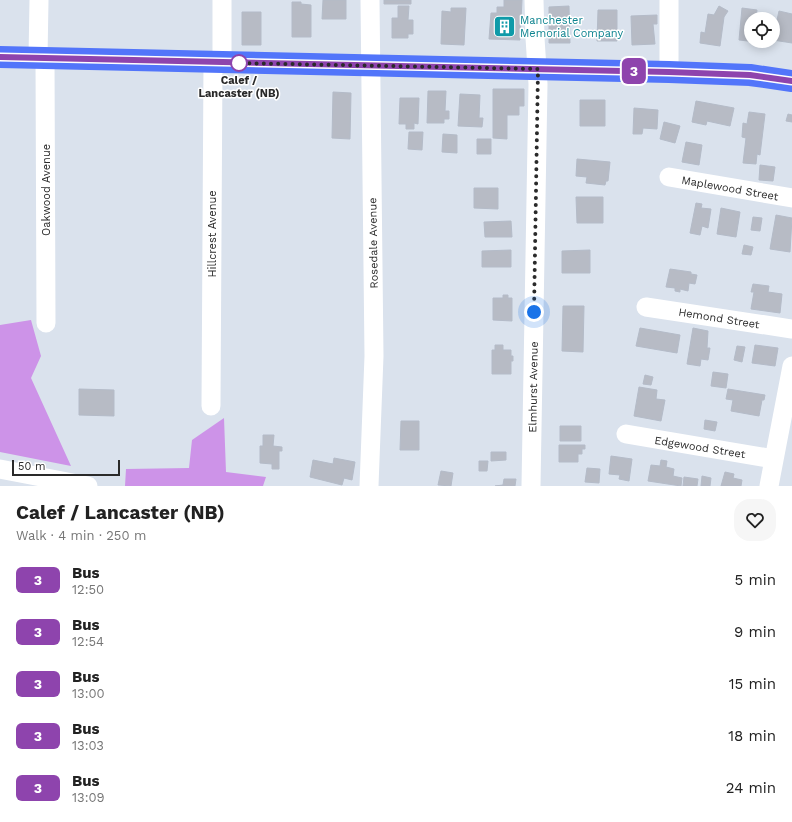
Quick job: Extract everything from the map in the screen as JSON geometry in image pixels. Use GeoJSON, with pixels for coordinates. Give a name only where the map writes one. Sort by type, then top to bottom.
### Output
{"type":"FeatureCollection","features":[{"type":"Feature","properties":{"kind":"main road"},"geometry":{"type":"LineString","coordinates":[[0,57],[669,72],[750,75],[792,81]]}},
{"type":"Feature","properties":{"kind":"street","name":"Oakwood Avenue"},"geometry":{"type":"LineString","coordinates":[[39,0],[46,323]]}},
{"type":"Feature","properties":{"kind":"street","name":"Hillcrest Avenue"},"geometry":{"type":"LineString","coordinates":[[211,406],[218,63],[222,0]]}},
{"type":"Feature","properties":{"kind":"street","name":"Rosedale Avenue"},"geometry":{"type":"LineString","coordinates":[[369,486],[374,356],[370,0]]}},
{"type":"Feature","properties":{"kind":"street","name":"Elmhurst Avenue"},"geometry":{"type":"LineString","coordinates":[[531,486],[538,69],[535,38],[534,0]]}},
{"type":"Feature","properties":{"kind":"street"},"geometry":{"type":"LineString","coordinates":[[669,0],[669,72]]}},
{"type":"Feature","properties":{"kind":"street","name":"Maplewood Street"},"geometry":{"type":"LineString","coordinates":[[669,177],[792,198]]}},
{"type":"Feature","properties":{"kind":"street","name":"Hemond Street"},"geometry":{"type":"LineString","coordinates":[[646,307],[792,329]]}},
{"type":"Feature","properties":{"kind":"street"},"geometry":{"type":"LineString","coordinates":[[770,486],[792,366]]}},
{"type":"Feature","properties":{"kind":"street","name":"Edgewood Street"},"geometry":{"type":"LineString","coordinates":[[626,434],[774,459]]}},
{"type":"Feature","properties":{"kind":"street"},"geometry":{"type":"LineString","coordinates":[[0,469],[42,482],[88,486]]}},
{"type":"Feature","properties":{"kind":"shaded area"},"geometry":{"type":"Polygon","coordinates":[[[31,320],[41,356],[31,378],[71,466],[0,452],[0,325],[31,320]]]}},
{"type":"Feature","properties":{"kind":"shaded area"},"geometry":{"type":"Polygon","coordinates":[[[224,418],[226,472],[266,477],[263,486],[125,486],[126,469],[189,468],[192,440],[224,418]]]}},
{"type":"Feature","properties":{"kind":"building"},"geometry":{"type":"Polygon","coordinates":[[[323,0],[346,0],[346,19],[322,19],[323,0]]]}},
{"type":"Feature","properties":{"kind":"building"},"geometry":{"type":"Polygon","coordinates":[[[384,0],[411,0],[411,4],[384,4],[384,0]]]}},
{"type":"Feature","properties":{"kind":"building","name":"Manchester Memorial Company"},"geometry":{"type":"Polygon","coordinates":[[[504,0],[522,0],[520,40],[489,39],[491,13],[497,13],[497,7],[504,7],[504,0]]]}},
{"type":"Feature","properties":{"kind":"building"},"geometry":{"type":"Polygon","coordinates":[[[292,2],[301,2],[301,4],[311,5],[311,37],[292,37],[292,2]]]}},
{"type":"Feature","properties":{"kind":"building"},"geometry":{"type":"Polygon","coordinates":[[[398,6],[409,6],[408,20],[413,20],[413,34],[408,34],[408,38],[392,38],[392,18],[398,18],[398,6]]]}},
{"type":"Feature","properties":{"kind":"building"},"geometry":{"type":"Polygon","coordinates":[[[569,6],[570,43],[549,43],[549,7],[569,6]]]}},
{"type":"Feature","properties":{"kind":"building"},"geometry":{"type":"Polygon","coordinates":[[[719,6],[728,11],[724,17],[720,46],[700,43],[701,32],[705,33],[708,14],[714,15],[719,6]]]}},
{"type":"Feature","properties":{"kind":"building"},"geometry":{"type":"Polygon","coordinates":[[[451,8],[466,8],[464,45],[441,44],[442,11],[451,12],[451,8]]]}},
{"type":"Feature","properties":{"kind":"building"},"geometry":{"type":"Polygon","coordinates":[[[742,8],[757,10],[757,12],[744,12],[744,41],[739,40],[742,8]]]}},
{"type":"Feature","properties":{"kind":"building"},"geometry":{"type":"Polygon","coordinates":[[[598,10],[617,10],[617,41],[597,41],[598,10]]]}},
{"type":"Feature","properties":{"kind":"building"},"geometry":{"type":"Polygon","coordinates":[[[779,11],[792,14],[792,43],[780,41],[780,12],[779,11]]]}},
{"type":"Feature","properties":{"kind":"building"},"geometry":{"type":"Polygon","coordinates":[[[242,12],[261,12],[261,45],[242,45],[242,12]]]}},
{"type":"Feature","properties":{"kind":"building"},"geometry":{"type":"Polygon","coordinates":[[[657,15],[657,24],[653,24],[655,44],[632,45],[631,16],[657,15]]]}},
{"type":"Feature","properties":{"kind":"building"},"geometry":{"type":"Polygon","coordinates":[[[493,89],[524,89],[524,106],[519,106],[519,115],[507,115],[507,139],[493,138],[493,89]]]}},
{"type":"Feature","properties":{"kind":"building"},"geometry":{"type":"Polygon","coordinates":[[[428,91],[446,91],[445,111],[449,111],[449,119],[444,119],[444,123],[427,123],[428,91]]]}},
{"type":"Feature","properties":{"kind":"building"},"geometry":{"type":"Polygon","coordinates":[[[333,92],[351,93],[350,139],[332,138],[333,92]]]}},
{"type":"Feature","properties":{"kind":"building"},"geometry":{"type":"Polygon","coordinates":[[[460,94],[480,95],[479,118],[483,118],[482,127],[458,126],[460,94]]]}},
{"type":"Feature","properties":{"kind":"building"},"geometry":{"type":"Polygon","coordinates":[[[400,98],[419,98],[418,124],[414,123],[414,129],[406,129],[406,124],[399,124],[400,98]]]}},
{"type":"Feature","properties":{"kind":"building"},"geometry":{"type":"Polygon","coordinates":[[[580,100],[605,100],[605,126],[580,126],[580,100]]]}},
{"type":"Feature","properties":{"kind":"building"},"geometry":{"type":"Polygon","coordinates":[[[696,101],[734,108],[730,126],[707,121],[706,125],[692,122],[696,101]]]}},
{"type":"Feature","properties":{"kind":"building"},"geometry":{"type":"Polygon","coordinates":[[[634,108],[658,110],[657,129],[643,128],[642,134],[633,134],[634,108]]]}},
{"type":"Feature","properties":{"kind":"building"},"geometry":{"type":"Polygon","coordinates":[[[749,112],[765,114],[760,155],[757,154],[756,164],[743,163],[746,138],[742,137],[743,123],[747,124],[749,112]]]}},
{"type":"Feature","properties":{"kind":"building"},"geometry":{"type":"Polygon","coordinates":[[[788,114],[792,115],[792,122],[786,121],[788,114]]]}},
{"type":"Feature","properties":{"kind":"building"},"geometry":{"type":"Polygon","coordinates":[[[664,122],[680,126],[675,143],[660,139],[664,122]]]}},
{"type":"Feature","properties":{"kind":"building"},"geometry":{"type":"Polygon","coordinates":[[[409,132],[423,132],[422,150],[408,149],[409,132]]]}},
{"type":"Feature","properties":{"kind":"building"},"geometry":{"type":"Polygon","coordinates":[[[443,134],[457,135],[457,153],[442,152],[443,134]]]}},
{"type":"Feature","properties":{"kind":"building"},"geometry":{"type":"Polygon","coordinates":[[[477,139],[491,139],[491,154],[477,154],[477,139]]]}},
{"type":"Feature","properties":{"kind":"building"},"geometry":{"type":"Polygon","coordinates":[[[686,142],[702,145],[699,165],[682,162],[686,142]]]}},
{"type":"Feature","properties":{"kind":"building"},"geometry":{"type":"Polygon","coordinates":[[[577,159],[610,162],[608,181],[606,181],[605,185],[586,183],[587,177],[576,176],[577,159]]]}},
{"type":"Feature","properties":{"kind":"building"},"geometry":{"type":"Polygon","coordinates":[[[760,165],[775,167],[773,181],[759,180],[760,165]]]}},
{"type":"Feature","properties":{"kind":"building"},"geometry":{"type":"Polygon","coordinates":[[[474,188],[498,188],[498,209],[474,208],[474,188]]]}},
{"type":"Feature","properties":{"kind":"building"},"geometry":{"type":"Polygon","coordinates":[[[576,197],[603,197],[603,223],[577,223],[576,197]]]}},
{"type":"Feature","properties":{"kind":"building"},"geometry":{"type":"Polygon","coordinates":[[[696,203],[702,204],[701,208],[711,209],[708,228],[702,226],[700,235],[690,233],[696,203]]]}},
{"type":"Feature","properties":{"kind":"building"},"geometry":{"type":"Polygon","coordinates":[[[721,208],[740,212],[736,237],[717,234],[721,208]]]}},
{"type":"Feature","properties":{"kind":"building"},"geometry":{"type":"Polygon","coordinates":[[[776,215],[792,218],[790,252],[770,249],[776,215]]]}},
{"type":"Feature","properties":{"kind":"building"},"geometry":{"type":"Polygon","coordinates":[[[753,217],[762,218],[760,231],[751,230],[753,217]]]}},
{"type":"Feature","properties":{"kind":"building"},"geometry":{"type":"Polygon","coordinates":[[[511,221],[512,237],[485,237],[484,222],[511,221]]]}},
{"type":"Feature","properties":{"kind":"building"},"geometry":{"type":"Polygon","coordinates":[[[744,245],[753,247],[751,255],[742,254],[744,245]]]}},
{"type":"Feature","properties":{"kind":"building"},"geometry":{"type":"Polygon","coordinates":[[[511,250],[511,267],[482,267],[482,251],[511,250]]]}},
{"type":"Feature","properties":{"kind":"building"},"geometry":{"type":"Polygon","coordinates":[[[590,250],[590,273],[562,273],[562,251],[590,250]]]}},
{"type":"Feature","properties":{"kind":"building"},"geometry":{"type":"Polygon","coordinates":[[[670,269],[691,272],[691,274],[697,275],[695,284],[689,283],[688,291],[680,289],[680,292],[675,291],[675,288],[666,287],[670,269]]]}},
{"type":"Feature","properties":{"kind":"building"},"geometry":{"type":"Polygon","coordinates":[[[753,284],[769,286],[768,292],[782,294],[780,313],[751,309],[754,292],[751,292],[753,284]]]}},
{"type":"Feature","properties":{"kind":"building"},"geometry":{"type":"Polygon","coordinates":[[[503,295],[508,295],[508,298],[512,298],[512,321],[493,320],[493,298],[503,298],[503,295]]]}},
{"type":"Feature","properties":{"kind":"building"},"geometry":{"type":"Polygon","coordinates":[[[563,306],[584,306],[583,352],[562,351],[563,306]]]}},
{"type":"Feature","properties":{"kind":"building"},"geometry":{"type":"Polygon","coordinates":[[[640,328],[680,335],[677,353],[636,346],[640,328]]]}},
{"type":"Feature","properties":{"kind":"building"},"geometry":{"type":"Polygon","coordinates":[[[693,328],[708,331],[707,348],[710,348],[708,360],[701,359],[700,366],[687,364],[693,328]]]}},
{"type":"Feature","properties":{"kind":"building"},"geometry":{"type":"Polygon","coordinates":[[[495,345],[503,345],[503,350],[511,350],[513,361],[511,361],[511,374],[492,374],[492,350],[495,350],[495,345]]]}},
{"type":"Feature","properties":{"kind":"building"},"geometry":{"type":"Polygon","coordinates":[[[755,345],[778,348],[775,366],[752,363],[755,345]]]}},
{"type":"Feature","properties":{"kind":"building"},"geometry":{"type":"Polygon","coordinates":[[[737,346],[745,347],[742,362],[734,360],[737,346]]]}},
{"type":"Feature","properties":{"kind":"building"},"geometry":{"type":"Polygon","coordinates":[[[713,372],[728,374],[726,388],[711,386],[713,372]]]}},
{"type":"Feature","properties":{"kind":"building"},"geometry":{"type":"Polygon","coordinates":[[[645,375],[653,377],[651,385],[643,384],[645,375]]]}},
{"type":"Feature","properties":{"kind":"building"},"geometry":{"type":"Polygon","coordinates":[[[639,387],[657,390],[656,399],[665,400],[661,421],[634,416],[639,387]]]}},
{"type":"Feature","properties":{"kind":"building"},"geometry":{"type":"Polygon","coordinates":[[[79,389],[114,390],[114,416],[79,415],[79,389]]]}},
{"type":"Feature","properties":{"kind":"building"},"geometry":{"type":"Polygon","coordinates":[[[728,389],[765,395],[764,400],[762,400],[759,416],[731,411],[733,400],[726,399],[728,389]]]}},
{"type":"Feature","properties":{"kind":"building"},"geometry":{"type":"Polygon","coordinates":[[[705,420],[717,422],[715,431],[704,429],[705,420]]]}},
{"type":"Feature","properties":{"kind":"building"},"geometry":{"type":"Polygon","coordinates":[[[401,421],[419,421],[419,450],[400,450],[401,421]]]}},
{"type":"Feature","properties":{"kind":"building"},"geometry":{"type":"Polygon","coordinates":[[[560,426],[581,426],[581,441],[560,441],[560,426]]]}},
{"type":"Feature","properties":{"kind":"building"},"geometry":{"type":"Polygon","coordinates":[[[263,435],[274,435],[273,446],[282,447],[282,451],[279,451],[279,469],[272,469],[272,464],[260,463],[260,446],[263,446],[263,435]]]}},
{"type":"Feature","properties":{"kind":"building"},"geometry":{"type":"Polygon","coordinates":[[[559,445],[585,445],[585,449],[582,449],[582,454],[578,454],[578,462],[559,462],[559,445]]]}},
{"type":"Feature","properties":{"kind":"building"},"geometry":{"type":"Polygon","coordinates":[[[491,452],[506,452],[506,460],[491,461],[491,452]]]}},
{"type":"Feature","properties":{"kind":"building"},"geometry":{"type":"Polygon","coordinates":[[[611,456],[632,459],[629,481],[619,479],[620,475],[609,474],[611,456]]]}},
{"type":"Feature","properties":{"kind":"building"},"geometry":{"type":"Polygon","coordinates":[[[334,458],[355,462],[352,480],[344,478],[342,485],[310,477],[313,460],[333,464],[334,458]]]}},
{"type":"Feature","properties":{"kind":"building"},"geometry":{"type":"Polygon","coordinates":[[[661,460],[667,461],[666,467],[674,469],[673,476],[682,478],[681,486],[648,481],[651,465],[660,466],[661,460]]]}},
{"type":"Feature","properties":{"kind":"building"},"geometry":{"type":"Polygon","coordinates":[[[479,461],[488,461],[487,471],[479,471],[479,461]]]}},
{"type":"Feature","properties":{"kind":"building"},"geometry":{"type":"Polygon","coordinates":[[[587,468],[600,469],[599,483],[585,482],[587,468]]]}},
{"type":"Feature","properties":{"kind":"building"},"geometry":{"type":"Polygon","coordinates":[[[441,471],[453,473],[451,486],[438,485],[441,471]]]}},
{"type":"Feature","properties":{"kind":"building"},"geometry":{"type":"Polygon","coordinates":[[[725,472],[734,474],[733,478],[742,480],[741,486],[721,486],[725,472]]]}},
{"type":"Feature","properties":{"kind":"building"},"geometry":{"type":"Polygon","coordinates":[[[702,476],[711,478],[710,486],[701,486],[702,476]]]}},
{"type":"Feature","properties":{"kind":"building"},"geometry":{"type":"Polygon","coordinates":[[[684,477],[698,479],[697,486],[683,486],[684,477]]]}},
{"type":"Feature","properties":{"kind":"building"},"geometry":{"type":"Polygon","coordinates":[[[504,479],[516,479],[515,486],[495,486],[503,485],[504,479]]]}},
{"type":"Feature","properties":{"kind":"bus line","name":"3"},"geometry":{"type":"LineString","coordinates":[[0,57],[669,72],[750,75],[792,81]]}},
{"type":"Feature","properties":{"kind":"place","name":"Manchester Memorial Company"},"geometry":{"type":"Point","coordinates":[505,26]}},
{"type":"Feature","properties":{"kind":"place","name":"Calef / Lancaster (NB)"},"geometry":{"type":"Point","coordinates":[239,63]}},
{"type":"Feature","properties":{"kind":"route"},"geometry":{"type":"LineString","coordinates":[[239,63],[237,63],[538,69],[534,312]]}}]}
